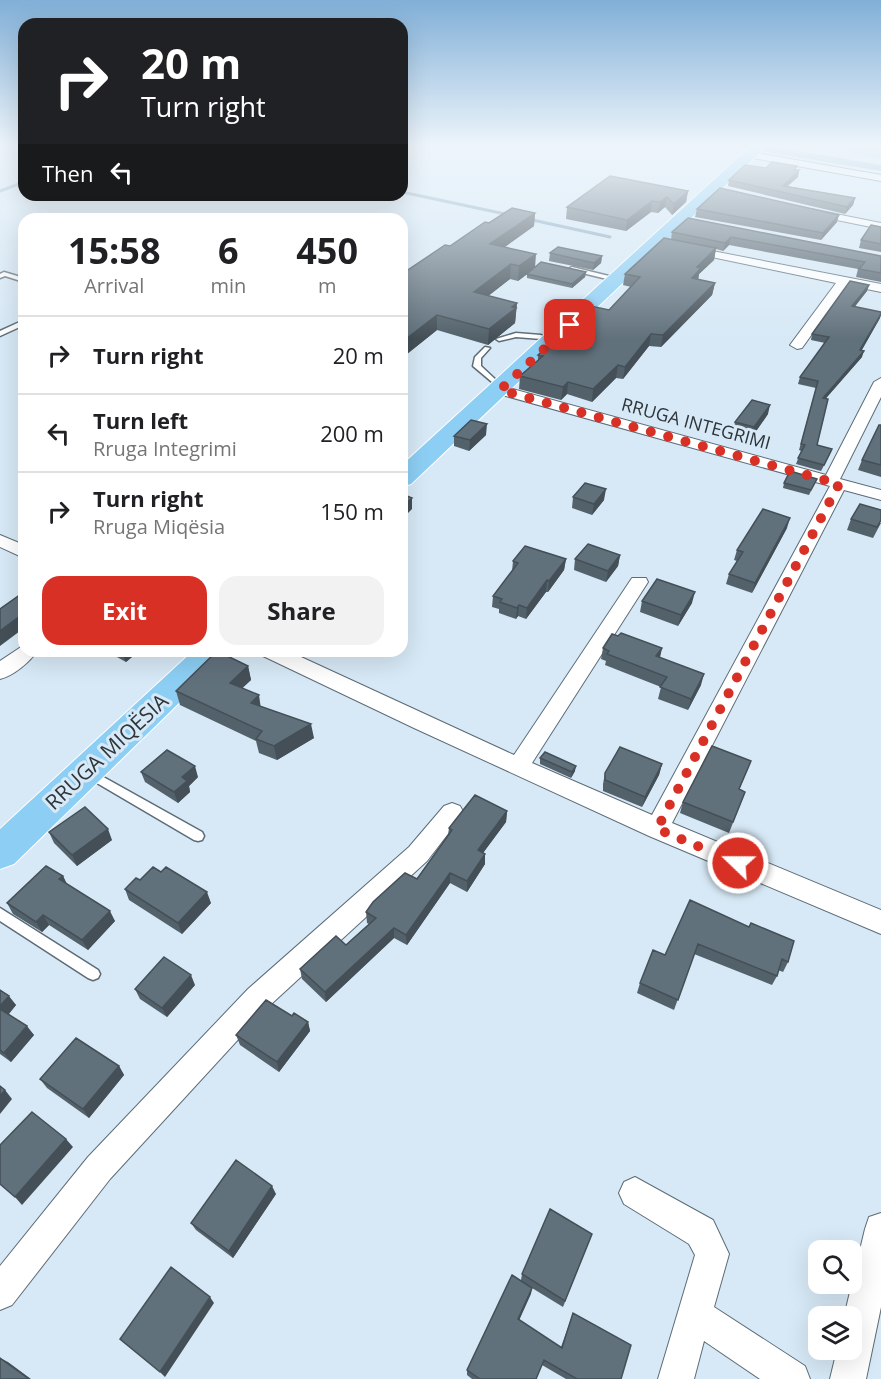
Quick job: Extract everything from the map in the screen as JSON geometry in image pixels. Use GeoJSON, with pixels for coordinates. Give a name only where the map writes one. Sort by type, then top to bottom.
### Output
{"type":"FeatureCollection","features":[{"type":"Feature","properties":{"kind":"main road"},"geometry":{"type":"LineString","coordinates":[[408,473],[541,337],[682,210]]}},
{"type":"Feature","properties":{"kind":"main road"},"geometry":{"type":"LineString","coordinates":[[408,456],[496,385],[657,243],[699,210]]}},
{"type":"Feature","properties":{"kind":"main road","name":"RRUGA MIQËSIA"},"geometry":{"type":"LineString","coordinates":[[0,827],[184,657]]}},
{"type":"Feature","properties":{"kind":"main road","name":"RRUGA MIQËSIA"},"geometry":{"type":"LineString","coordinates":[[0,853],[207,657]]}},
{"type":"Feature","properties":{"kind":"street"},"geometry":{"type":"LineString","coordinates":[[801,211],[881,226]]}},
{"type":"Feature","properties":{"kind":"street"},"geometry":{"type":"LineString","coordinates":[[657,243],[881,288]]}},
{"type":"Feature","properties":{"kind":"street"},"geometry":{"type":"LineString","coordinates":[[797,345],[843,281]]}},
{"type":"Feature","properties":{"kind":"street"},"geometry":{"type":"LineString","coordinates":[[657,829],[835,482],[881,382]]}},
{"type":"Feature","properties":{"kind":"street","name":"RRUGA INTEGRIMI"},"geometry":{"type":"LineString","coordinates":[[496,385],[881,495]]}},
{"type":"Feature","properties":{"kind":"street"},"geometry":{"type":"LineString","coordinates":[[0,540],[18,549]]}},
{"type":"Feature","properties":{"kind":"street"},"geometry":{"type":"LineString","coordinates":[[518,767],[639,582]]}},
{"type":"Feature","properties":{"kind":"street"},"geometry":{"type":"LineString","coordinates":[[0,672],[19,657]]}},
{"type":"Feature","properties":{"kind":"street"},"geometry":{"type":"LineString","coordinates":[[282,657],[368,700],[657,829],[881,922]]}},
{"type":"Feature","properties":{"kind":"street"},"geometry":{"type":"LineString","coordinates":[[0,1293],[99,1168],[250,1007],[418,854],[452,813]]}},
{"type":"Feature","properties":{"kind":"street"},"geometry":{"type":"LineString","coordinates":[[636,1193],[701,1232],[712,1254],[676,1379]]}},
{"type":"Feature","properties":{"kind":"street"},"geometry":{"type":"LineString","coordinates":[[848,1379],[881,1229]]}},
{"type":"Feature","properties":{"kind":"street"},"geometry":{"type":"LineString","coordinates":[[695,1315],[792,1379]]}},
{"type":"Feature","properties":{"kind":"lane"},"geometry":{"type":"LineString","coordinates":[[560,267],[607,277]]}},
{"type":"Feature","properties":{"kind":"lane"},"geometry":{"type":"LineString","coordinates":[[1,274],[18,278]]}},
{"type":"Feature","properties":{"kind":"lane"},"geometry":{"type":"LineString","coordinates":[[0,334],[18,325]]}},
{"type":"Feature","properties":{"kind":"lane"},"geometry":{"type":"LineString","coordinates":[[499,339],[516,335],[541,337]]}},
{"type":"Feature","properties":{"kind":"lane"},"geometry":{"type":"LineString","coordinates":[[487,348],[478,357],[477,366],[496,385]]}},
{"type":"Feature","properties":{"kind":"lane"},"geometry":{"type":"LineString","coordinates":[[86,771],[198,836]]}},
{"type":"Feature","properties":{"kind":"lane"},"geometry":{"type":"LineString","coordinates":[[0,915],[93,975]]}},
{"type":"Feature","properties":{"kind":"building"},"geometry":{"type":"Polygon","coordinates":[[[508,210],[535,213],[490,244],[536,254],[519,266],[511,264],[474,292],[517,303],[512,307],[516,308],[489,329],[437,315],[408,337],[408,270],[445,245],[450,246],[485,222],[489,223],[508,210]]]}},
{"type":"Feature","properties":{"kind":"building"},"geometry":{"type":"Polygon","coordinates":[[[582,210],[640,210],[627,220],[582,210]]]}},
{"type":"Feature","properties":{"kind":"building"},"geometry":{"type":"Polygon","coordinates":[[[704,210],[819,210],[839,215],[823,233],[704,210]]]}},
{"type":"Feature","properties":{"kind":"building"},"geometry":{"type":"Polygon","coordinates":[[[688,218],[881,256],[881,273],[859,269],[865,262],[731,237],[725,243],[672,232],[688,218]]]}},
{"type":"Feature","properties":{"kind":"building"},"geometry":{"type":"Polygon","coordinates":[[[871,225],[881,227],[881,244],[861,240],[871,225]]]}},
{"type":"Feature","properties":{"kind":"building"},"geometry":{"type":"Polygon","coordinates":[[[664,238],[716,248],[697,267],[701,268],[692,278],[715,283],[663,335],[651,334],[625,367],[618,365],[593,389],[568,382],[563,387],[520,376],[543,356],[538,355],[591,306],[609,310],[640,277],[625,274],[664,238]]]}},
{"type":"Feature","properties":{"kind":"building"},"geometry":{"type":"Polygon","coordinates":[[[558,247],[602,256],[594,263],[550,253],[558,247]]]}},
{"type":"Feature","properties":{"kind":"building"},"geometry":{"type":"Polygon","coordinates":[[[541,262],[586,272],[572,284],[527,274],[541,262]]]}},
{"type":"Feature","properties":{"kind":"building"},"geometry":{"type":"Polygon","coordinates":[[[850,281],[869,285],[852,306],[881,312],[881,314],[860,350],[864,351],[823,398],[828,399],[817,445],[832,449],[824,465],[798,458],[805,445],[801,444],[818,381],[800,377],[829,337],[812,334],[850,281]]]}},
{"type":"Feature","properties":{"kind":"building"},"geometry":{"type":"Polygon","coordinates":[[[752,400],[770,405],[754,427],[735,422],[752,400]]]}},
{"type":"Feature","properties":{"kind":"building"},"geometry":{"type":"Polygon","coordinates":[[[471,420],[487,424],[470,440],[454,436],[471,420]]]}},
{"type":"Feature","properties":{"kind":"building"},"geometry":{"type":"Polygon","coordinates":[[[881,425],[881,465],[862,460],[881,425]]]}},
{"type":"Feature","properties":{"kind":"building"},"geometry":{"type":"Polygon","coordinates":[[[790,471],[817,479],[811,490],[784,483],[790,471]]]}},
{"type":"Feature","properties":{"kind":"building"},"geometry":{"type":"Polygon","coordinates":[[[585,483],[606,489],[594,504],[573,497],[585,483]]]}},
{"type":"Feature","properties":{"kind":"building"},"geometry":{"type":"Polygon","coordinates":[[[860,504],[881,510],[881,520],[877,527],[851,519],[860,504]]]}},
{"type":"Feature","properties":{"kind":"building"},"geometry":{"type":"Polygon","coordinates":[[[763,509],[790,518],[755,583],[729,574],[743,552],[737,550],[763,509]]]}},
{"type":"Feature","properties":{"kind":"building"},"geometry":{"type":"Polygon","coordinates":[[[588,544],[620,555],[608,571],[575,559],[588,544]]]}},
{"type":"Feature","properties":{"kind":"building"},"geometry":{"type":"Polygon","coordinates":[[[525,546],[566,559],[527,608],[519,605],[517,608],[500,602],[502,599],[493,596],[518,563],[513,561],[525,546]]]}},
{"type":"Feature","properties":{"kind":"building"},"geometry":{"type":"Polygon","coordinates":[[[657,579],[695,592],[681,615],[642,601],[657,579]]]}},
{"type":"Feature","properties":{"kind":"building"},"geometry":{"type":"Polygon","coordinates":[[[18,596],[18,618],[0,631],[0,609],[18,596]]]}},
{"type":"Feature","properties":{"kind":"building"},"geometry":{"type":"Polygon","coordinates":[[[621,633],[662,648],[656,656],[704,674],[691,699],[660,687],[667,677],[607,654],[609,651],[603,648],[612,634],[618,636],[621,633]]]}},
{"type":"Feature","properties":{"kind":"building"},"geometry":{"type":"Polygon","coordinates":[[[211,657],[229,657],[248,666],[230,683],[259,695],[251,703],[311,724],[274,746],[256,739],[262,731],[176,691],[211,657]]]}},
{"type":"Feature","properties":{"kind":"building"},"geometry":{"type":"Polygon","coordinates":[[[712,746],[751,761],[739,789],[745,792],[733,822],[683,802],[712,746]]]}},
{"type":"Feature","properties":{"kind":"building"},"geometry":{"type":"Polygon","coordinates":[[[620,747],[662,764],[645,797],[605,780],[605,773],[620,747]]]}},
{"type":"Feature","properties":{"kind":"building"},"geometry":{"type":"Polygon","coordinates":[[[167,750],[195,766],[182,777],[187,781],[174,792],[141,772],[167,750]]]}},
{"type":"Feature","properties":{"kind":"building"},"geometry":{"type":"Polygon","coordinates":[[[545,752],[576,766],[572,772],[540,758],[545,752]]]}},
{"type":"Feature","properties":{"kind":"building"},"geometry":{"type":"Polygon","coordinates":[[[475,795],[507,811],[478,850],[485,854],[467,881],[450,873],[406,935],[394,928],[325,992],[300,969],[336,936],[346,945],[376,918],[366,912],[373,902],[405,873],[417,879],[452,830],[449,828],[475,795]]]}},
{"type":"Feature","properties":{"kind":"building"},"geometry":{"type":"Polygon","coordinates":[[[85,807],[108,829],[72,855],[49,832],[85,807]]]}},
{"type":"Feature","properties":{"kind":"building"},"geometry":{"type":"Polygon","coordinates":[[[46,866],[63,876],[59,879],[110,911],[82,940],[43,915],[36,922],[7,903],[46,866]]]}},
{"type":"Feature","properties":{"kind":"building"},"geometry":{"type":"Polygon","coordinates":[[[153,867],[161,872],[166,867],[207,892],[178,923],[125,889],[136,878],[140,880],[153,867]]]}},
{"type":"Feature","properties":{"kind":"building"},"geometry":{"type":"Polygon","coordinates":[[[690,900],[749,927],[751,923],[794,941],[788,962],[782,959],[777,976],[698,944],[678,1000],[640,983],[653,950],[665,955],[690,900]]]}},
{"type":"Feature","properties":{"kind":"building"},"geometry":{"type":"Polygon","coordinates":[[[164,957],[191,975],[162,1008],[135,989],[164,957]]]}},
{"type":"Feature","properties":{"kind":"building"},"geometry":{"type":"Polygon","coordinates":[[[0,990],[9,996],[0,1006],[0,990]]]}},
{"type":"Feature","properties":{"kind":"building"},"geometry":{"type":"Polygon","coordinates":[[[266,1000],[292,1016],[294,1013],[308,1022],[277,1062],[236,1035],[266,1000]]]}},
{"type":"Feature","properties":{"kind":"building"},"geometry":{"type":"Polygon","coordinates":[[[0,1009],[27,1026],[4,1053],[0,1050],[0,1009]]]}},
{"type":"Feature","properties":{"kind":"building"},"geometry":{"type":"Polygon","coordinates":[[[76,1038],[119,1066],[83,1109],[40,1079],[76,1038]]]}},
{"type":"Feature","properties":{"kind":"building"},"geometry":{"type":"Polygon","coordinates":[[[0,1086],[5,1090],[0,1096],[0,1086]]]}},
{"type":"Feature","properties":{"kind":"building"},"geometry":{"type":"Polygon","coordinates":[[[32,1112],[66,1139],[15,1197],[0,1184],[0,1145],[32,1112]]]}},
{"type":"Feature","properties":{"kind":"building"},"geometry":{"type":"Polygon","coordinates":[[[236,1160],[272,1186],[229,1251],[191,1223],[236,1160]]]}},
{"type":"Feature","properties":{"kind":"building"},"geometry":{"type":"Polygon","coordinates":[[[550,1209],[592,1234],[565,1301],[522,1274],[550,1209]]]}},
{"type":"Feature","properties":{"kind":"building"},"geometry":{"type":"Polygon","coordinates":[[[171,1267],[210,1297],[160,1372],[120,1339],[171,1267]]]}},
{"type":"Feature","properties":{"kind":"building"},"geometry":{"type":"Polygon","coordinates":[[[512,1275],[532,1288],[518,1319],[562,1348],[573,1313],[631,1345],[621,1379],[577,1379],[544,1360],[536,1379],[480,1379],[467,1370],[512,1275]]]}},
{"type":"Feature","properties":{"kind":"building"},"geometry":{"type":"Polygon","coordinates":[[[0,1358],[29,1379],[0,1379],[0,1358]]]}},
{"type":"Feature","properties":{"kind":"waterway"},"geometry":{"type":"LineString","coordinates":[[488,210],[510,215]]}},
{"type":"Feature","properties":{"kind":"waterway"},"geometry":{"type":"LineString","coordinates":[[528,219],[610,237]]}},
{"type":"Feature","properties":{"kind":"route"},"geometry":{"type":"LineString","coordinates":[[570,325],[500,390],[839,484],[657,829],[738,863]]}}]}
